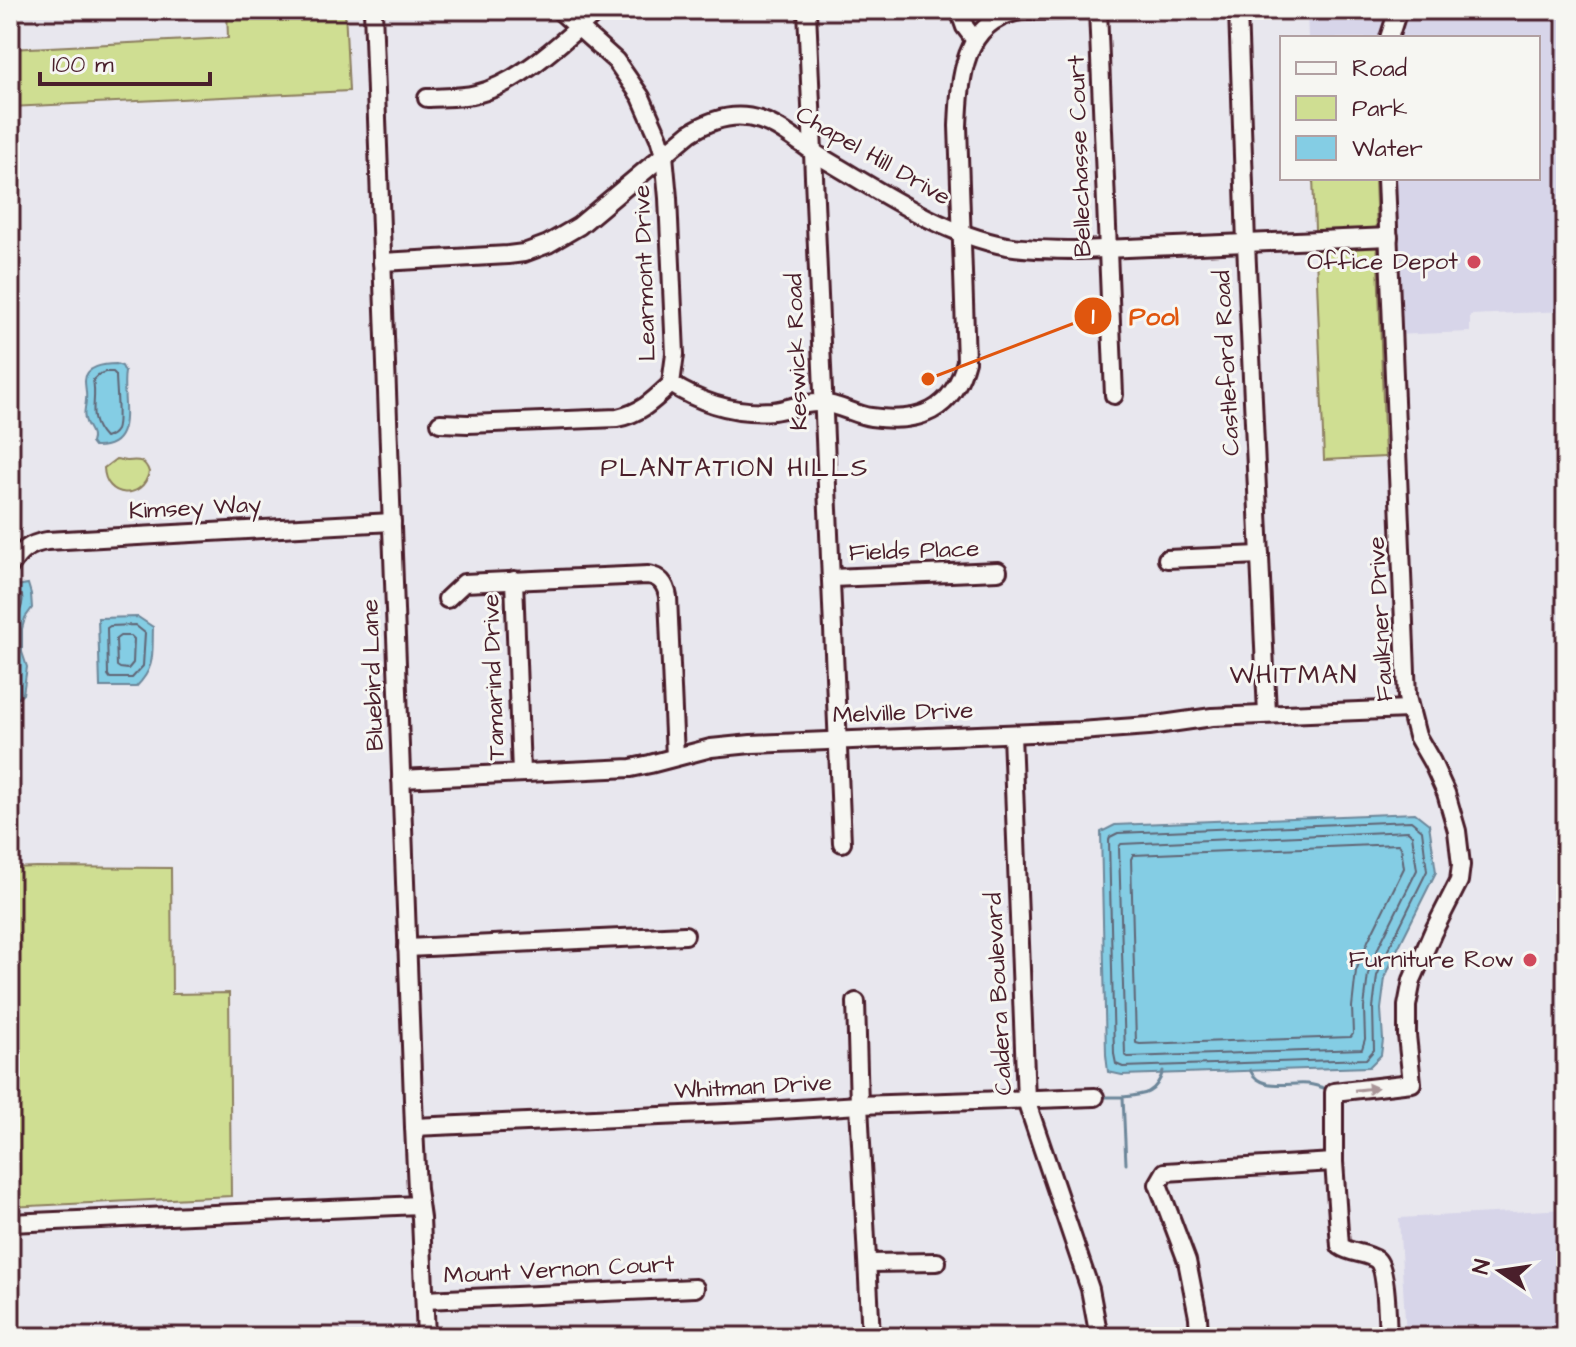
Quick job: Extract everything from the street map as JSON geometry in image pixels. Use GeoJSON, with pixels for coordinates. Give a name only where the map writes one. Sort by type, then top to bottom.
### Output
{"type":"FeatureCollection","features":[{"type":"Feature","properties":{"kind":"street","name":"Bluebird Lane"},"geometry":{"type":"LineString","coordinates":[[373,10],[414,1127],[426,1337]]}},
{"type":"Feature","properties":{"kind":"street","name":"Learmont Drive"},"geometry":{"type":"LineString","coordinates":[[559,10],[616,61],[636,88],[654,124],[664,155],[675,354],[671,384],[699,400],[731,409],[772,411],[809,403],[824,404]]}},
{"type":"Feature","properties":{"kind":"street"},"geometry":{"type":"LineString","coordinates":[[427,98],[476,94],[505,83],[599,10]]}},
{"type":"Feature","properties":{"kind":"street","name":"Keswick Road"},"geometry":{"type":"LineString","coordinates":[[807,10],[842,843]]}},
{"type":"Feature","properties":{"kind":"street"},"geometry":{"type":"LineString","coordinates":[[959,10],[965,27],[974,39]]}},
{"type":"Feature","properties":{"kind":"street"},"geometry":{"type":"LineString","coordinates":[[824,404],[844,407],[871,417],[904,420],[927,414],[954,390],[965,365],[967,347],[958,114],[963,71],[974,39],[986,26],[1016,12],[1066,10]]}},
{"type":"Feature","properties":{"kind":"street","name":"Bellechasse Court"},"geometry":{"type":"LineString","coordinates":[[1098,10],[1114,395]]}},
{"type":"Feature","properties":{"kind":"street","name":"Castleford Road"},"geometry":{"type":"LineString","coordinates":[[1238,10],[1267,714]]}},
{"type":"Feature","properties":{"kind":"street"},"geometry":{"type":"LineString","coordinates":[[1390,36],[1398,10]]}},
{"type":"Feature","properties":{"kind":"street","name":"Chapel Hill Drive"},"geometry":{"type":"LineString","coordinates":[[382,262],[508,255],[548,244],[579,226],[690,133],[706,123],[731,117],[763,120],[910,210],[962,233],[1011,247],[1108,249],[1389,237]]}},
{"type":"Feature","properties":{"kind":"street","name":"Faulkner Drive"},"geometry":{"type":"LineString","coordinates":[[1334,1162],[1334,1092],[1412,1083],[1407,1006],[1412,980],[1459,881],[1461,865],[1457,831],[1446,793],[1417,736],[1408,709],[1386,180]]}},
{"type":"Feature","properties":{"kind":"street"},"geometry":{"type":"LineString","coordinates":[[440,423],[617,418],[648,406],[671,384]]}},
{"type":"Feature","properties":{"kind":"street","name":"Kimsey Way"},"geometry":{"type":"LineString","coordinates":[[10,566],[32,543],[47,541],[392,522]]}},
{"type":"Feature","properties":{"kind":"street"},"geometry":{"type":"LineString","coordinates":[[1167,559],[1260,555]]}},
{"type":"Feature","properties":{"kind":"street","name":"Fields Place"},"geometry":{"type":"LineString","coordinates":[[832,578],[998,571]]}},
{"type":"Feature","properties":{"kind":"street"},"geometry":{"type":"LineString","coordinates":[[447,599],[464,583],[648,575],[663,582],[668,597],[675,757]]}},
{"type":"Feature","properties":{"kind":"street","name":"Tamarind Drive"},"geometry":{"type":"LineString","coordinates":[[514,580],[521,773]]}},
{"type":"Feature","properties":{"kind":"street","name":"Melville Drive"},"geometry":{"type":"LineString","coordinates":[[401,779],[631,768],[720,747],[1080,731],[1212,717],[1408,709]]}},
{"type":"Feature","properties":{"kind":"street","name":"Caldera Boulevard"},"geometry":{"type":"LineString","coordinates":[[1012,734],[1026,1100],[1090,1289],[1099,1337]]}},
{"type":"Feature","properties":{"kind":"street"},"geometry":{"type":"LineString","coordinates":[[407,948],[685,935]]}},
{"type":"Feature","properties":{"kind":"street"},"geometry":{"type":"LineString","coordinates":[[856,1002],[871,1337]]}},
{"type":"Feature","properties":{"kind":"street","name":"Whitman Drive"},"geometry":{"type":"LineString","coordinates":[[414,1127],[1095,1097]]}},
{"type":"Feature","properties":{"kind":"street"},"geometry":{"type":"LineString","coordinates":[[1199,1337],[1187,1261],[1158,1184],[1165,1172],[1334,1162],[1340,1246],[1375,1258],[1383,1268],[1388,1337]]}},
{"type":"Feature","properties":{"kind":"street"},"geometry":{"type":"LineString","coordinates":[[10,1223],[419,1205]]}},
{"type":"Feature","properties":{"kind":"street"},"geometry":{"type":"LineString","coordinates":[[869,1263],[937,1262]]}},
{"type":"Feature","properties":{"kind":"street","name":"Mount Vernon Court"},"geometry":{"type":"LineString","coordinates":[[425,1300],[695,1288]]}},
{"type":"Feature","properties":{"kind":"shaded area"},"geometry":{"type":"Polygon","coordinates":[[[1307,10],[1566,10],[1566,311],[1470,315],[1470,332],[1392,335],[1387,180],[1540,180],[1540,36],[1308,36],[1307,10]]]}},
{"type":"Feature","properties":{"kind":"shaded area"},"geometry":{"type":"Polygon","coordinates":[[[1566,1209],[1566,1337],[1406,1337],[1399,1218],[1566,1209]]]}},
{"type":"Feature","properties":{"kind":"green space"},"geometry":{"type":"Polygon","coordinates":[[[227,10],[345,10],[349,91],[10,107],[10,49],[228,38],[227,10]]]}},
{"type":"Feature","properties":{"kind":"green space"},"geometry":{"type":"Polygon","coordinates":[[[1313,180],[1375,180],[1385,457],[1324,460],[1313,180]]]}},
{"type":"Feature","properties":{"kind":"green space"},"geometry":{"type":"Polygon","coordinates":[[[116,459],[138,461],[145,465],[149,472],[140,488],[125,492],[111,486],[104,468],[116,459]]]}},
{"type":"Feature","properties":{"kind":"green space"},"geometry":{"type":"Polygon","coordinates":[[[10,868],[171,868],[172,994],[229,993],[231,1196],[10,1207],[10,868]]]}},
{"type":"Feature","properties":{"kind":"water"},"geometry":{"type":"Polygon","coordinates":[[[122,366],[125,372],[123,431],[118,440],[94,447],[84,416],[86,376],[96,367],[122,366]]]}},
{"type":"Feature","properties":{"kind":"water"},"geometry":{"type":"Polygon","coordinates":[[[28,584],[32,608],[22,629],[22,652],[27,667],[23,694],[10,708],[10,589],[28,584]]]}},
{"type":"Feature","properties":{"kind":"water"},"geometry":{"type":"Polygon","coordinates":[[[138,617],[153,627],[152,660],[147,673],[136,687],[100,687],[98,618],[138,617]]]}},
{"type":"Feature","properties":{"kind":"water"},"geometry":{"type":"Polygon","coordinates":[[[1415,813],[1429,824],[1436,872],[1385,978],[1381,1055],[1369,1067],[1122,1075],[1108,1072],[1101,832],[1115,825],[1415,813]]]}},
{"type":"Feature","properties":{"kind":"waterway"},"geometry":{"type":"LineString","coordinates":[[1250,1070],[1255,1077],[1268,1084],[1308,1084],[1327,1089]]}},
{"type":"Feature","properties":{"kind":"waterway"},"geometry":{"type":"LineString","coordinates":[[1126,1164],[1123,1097],[1149,1092],[1163,1071]]}},
{"type":"Feature","properties":{"kind":"waterway"},"geometry":{"type":"LineString","coordinates":[[1103,1097],[1123,1097]]}},
{"type":"Feature","properties":{"kind":"place","name":"Office Depot"},"geometry":{"type":"Point","coordinates":[1474,262]}},
{"type":"Feature","properties":{"kind":"place","name":"Pool"},"geometry":{"type":"Point","coordinates":[928,379]}},
{"type":"Feature","properties":{"kind":"place","name":"Furniture Row"},"geometry":{"type":"Point","coordinates":[1530,960]}},
{"type":"Feature","properties":{"kind":"district","name":"PLANTATION HILLS"},"geometry":{"type":"Point","coordinates":[735,468]}},
{"type":"Feature","properties":{"kind":"district","name":"WHITMAN"},"geometry":{"type":"Point","coordinates":[1294,675]}}]}
